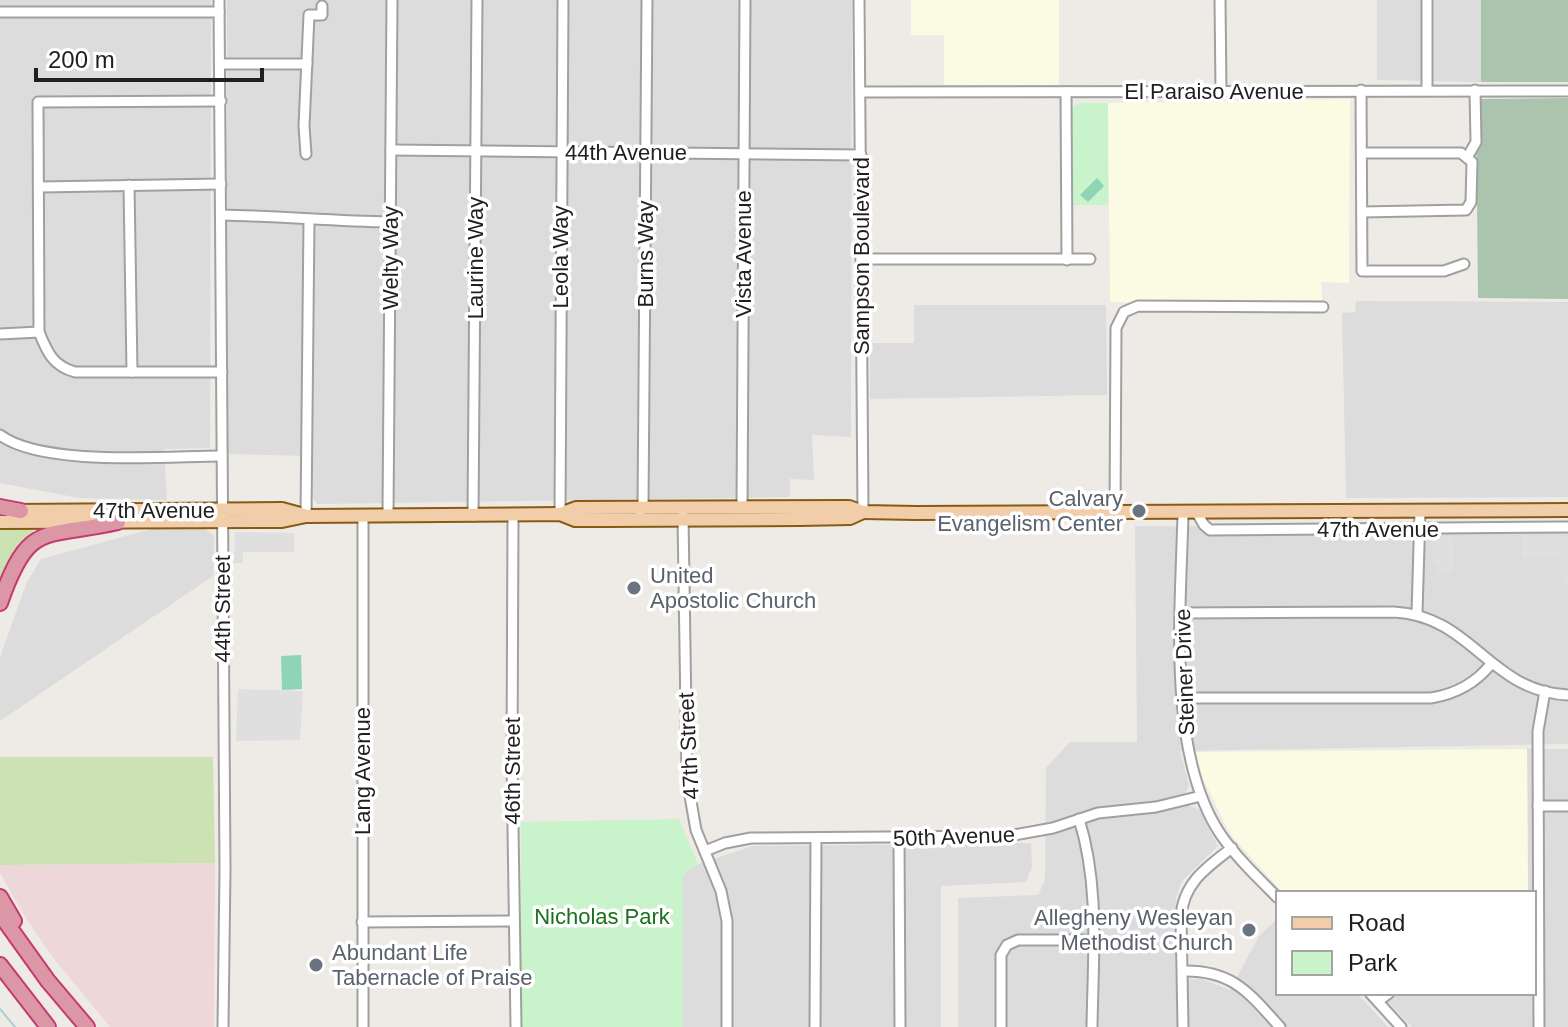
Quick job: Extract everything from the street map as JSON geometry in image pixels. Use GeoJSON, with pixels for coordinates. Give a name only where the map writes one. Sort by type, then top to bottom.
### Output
{"type":"FeatureCollection","features":[{"type":"Feature","properties":{"kind":"highway"},"geometry":{"type":"LineString","coordinates":[[0,509],[21,511]]}},
{"type":"Feature","properties":{"kind":"highway"},"geometry":{"type":"LineString","coordinates":[[0,603],[18,557],[30,544],[46,534],[118,522]]}},
{"type":"Feature","properties":{"kind":"highway"},"geometry":{"type":"LineString","coordinates":[[0,897],[48,981]]}},
{"type":"Feature","properties":{"kind":"highway"},"geometry":{"type":"LineString","coordinates":[[0,914],[48,981],[87,1027]]}},
{"type":"Feature","properties":{"kind":"highway"},"geometry":{"type":"LineString","coordinates":[[0,965],[48,1027]]}},
{"type":"Feature","properties":{"kind":"main road","name":"47th Avenue"},"geometry":{"type":"LineString","coordinates":[[560,514],[575,520],[742,507],[849,507],[863,512],[1115,513],[1568,510]]}},
{"type":"Feature","properties":{"kind":"main road","name":"47th Avenue"},"geometry":{"type":"LineString","coordinates":[[0,522],[118,522],[282,509],[306,516],[560,514],[576,508],[643,508],[683,514],[850,518],[863,512]]}},
{"type":"Feature","properties":{"kind":"main road","name":"47th Avenue"},"geometry":{"type":"LineString","coordinates":[[21,511],[221,515]]}},
{"type":"Feature","properties":{"kind":"street","name":"44th Street"},"geometry":{"type":"LineString","coordinates":[[219,0],[225,870],[223,1027]]}},
{"type":"Feature","properties":{"kind":"street","name":"Welty Way"},"geometry":{"type":"LineString","coordinates":[[388,515],[392,0]]}},
{"type":"Feature","properties":{"kind":"street","name":"Laurine Way"},"geometry":{"type":"LineString","coordinates":[[473,516],[477,0]]}},
{"type":"Feature","properties":{"kind":"street","name":"Leola Way"},"geometry":{"type":"LineString","coordinates":[[560,514],[563,0]]}},
{"type":"Feature","properties":{"kind":"street","name":"Burns Way"},"geometry":{"type":"LineString","coordinates":[[643,508],[647,0]]}},
{"type":"Feature","properties":{"kind":"street","name":"Vista Avenue"},"geometry":{"type":"LineString","coordinates":[[742,507],[745,0]]}},
{"type":"Feature","properties":{"kind":"street","name":"Sampson Boulevard"},"geometry":{"type":"LineString","coordinates":[[859,0],[863,512]]}},
{"type":"Feature","properties":{"kind":"street"},"geometry":{"type":"LineString","coordinates":[[1220,0],[1221,91]]}},
{"type":"Feature","properties":{"kind":"street"},"geometry":{"type":"LineString","coordinates":[[1427,0],[1427,90]]}},
{"type":"Feature","properties":{"kind":"street"},"geometry":{"type":"LineString","coordinates":[[306,154],[309,15],[322,15],[322,6]]}},
{"type":"Feature","properties":{"kind":"street"},"geometry":{"type":"LineString","coordinates":[[0,12],[219,12]]}},
{"type":"Feature","properties":{"kind":"street"},"geometry":{"type":"LineString","coordinates":[[221,64],[307,64]]}},
{"type":"Feature","properties":{"kind":"street"},"geometry":{"type":"LineString","coordinates":[[1361,90],[1362,271],[1444,271],[1464,264]]}},
{"type":"Feature","properties":{"kind":"street"},"geometry":{"type":"LineString","coordinates":[[1468,156],[1476,142],[1475,90]]}},
{"type":"Feature","properties":{"kind":"street","name":"El Paraiso Avenue"},"geometry":{"type":"LineString","coordinates":[[860,92],[1568,91]]}},
{"type":"Feature","properties":{"kind":"street"},"geometry":{"type":"LineString","coordinates":[[1066,92],[1067,260]]}},
{"type":"Feature","properties":{"kind":"street"},"geometry":{"type":"LineString","coordinates":[[221,101],[38,102],[39,332],[49,356],[68,370],[222,372]]}},
{"type":"Feature","properties":{"kind":"street","name":"44th Avenue"},"geometry":{"type":"LineString","coordinates":[[391,150],[861,155]]}},
{"type":"Feature","properties":{"kind":"street"},"geometry":{"type":"LineString","coordinates":[[1362,153],[1461,153],[1472,162],[1471,202],[1466,210],[1362,212]]}},
{"type":"Feature","properties":{"kind":"street"},"geometry":{"type":"LineString","coordinates":[[40,187],[221,184]]}},
{"type":"Feature","properties":{"kind":"street"},"geometry":{"type":"LineString","coordinates":[[129,185],[132,372]]}},
{"type":"Feature","properties":{"kind":"street"},"geometry":{"type":"LineString","coordinates":[[221,215],[390,222]]}},
{"type":"Feature","properties":{"kind":"street"},"geometry":{"type":"LineString","coordinates":[[306,516],[309,220]]}},
{"type":"Feature","properties":{"kind":"street"},"geometry":{"type":"LineString","coordinates":[[861,259],[1090,259]]}},
{"type":"Feature","properties":{"kind":"street"},"geometry":{"type":"LineString","coordinates":[[1115,513],[1116,328],[1124,312],[1138,306],[1323,307]]}},
{"type":"Feature","properties":{"kind":"street"},"geometry":{"type":"LineString","coordinates":[[0,334],[39,332]]}},
{"type":"Feature","properties":{"kind":"street"},"geometry":{"type":"LineString","coordinates":[[0,435],[21,447],[79,456],[221,456]]}},
{"type":"Feature","properties":{"kind":"street"},"geometry":{"type":"LineString","coordinates":[[575,520],[592,514],[637,514],[643,508]]}},
{"type":"Feature","properties":{"kind":"street"},"geometry":{"type":"LineString","coordinates":[[1417,614],[1420,511]]}},
{"type":"Feature","properties":{"kind":"street","name":"Steiner Drive"},"geometry":{"type":"LineString","coordinates":[[1183,513],[1182,698],[1187,744],[1201,796],[1221,835],[1276,896]]}},
{"type":"Feature","properties":{"kind":"street","name":"47th Avenue"},"geometry":{"type":"LineString","coordinates":[[1197,513],[1210,530],[1568,527]]}},
{"type":"Feature","properties":{"kind":"street","name":"47th Street"},"geometry":{"type":"LineString","coordinates":[[683,514],[687,779],[692,812],[721,891],[727,921],[727,1027]]}},
{"type":"Feature","properties":{"kind":"street","name":"46th Street"},"geometry":{"type":"LineString","coordinates":[[513,515],[516,1027]]}},
{"type":"Feature","properties":{"kind":"street","name":"Lang Avenue"},"geometry":{"type":"LineString","coordinates":[[363,516],[363,1027]]}},
{"type":"Feature","properties":{"kind":"street"},"geometry":{"type":"LineString","coordinates":[[1181,613],[1417,614],[1451,629],[1491,664],[1524,685],[1568,695]]}},
{"type":"Feature","properties":{"kind":"street"},"geometry":{"type":"LineString","coordinates":[[1182,698],[1431,698],[1466,687],[1491,664]]}},
{"type":"Feature","properties":{"kind":"street"},"geometry":{"type":"LineString","coordinates":[[1539,1027],[1536,974],[1538,731],[1545,691]]}},
{"type":"Feature","properties":{"kind":"street","name":"50th Avenue"},"geometry":{"type":"LineString","coordinates":[[705,851],[739,840],[1008,836],[1045,830],[1113,810],[1175,803],[1201,796]]}},
{"type":"Feature","properties":{"kind":"street"},"geometry":{"type":"LineString","coordinates":[[1538,806],[1568,806]]}},
{"type":"Feature","properties":{"kind":"street"},"geometry":{"type":"LineString","coordinates":[[1079,819],[1092,878],[1092,1027]]}},
{"type":"Feature","properties":{"kind":"street"},"geometry":{"type":"LineString","coordinates":[[899,838],[900,1027]]}},
{"type":"Feature","properties":{"kind":"street"},"geometry":{"type":"LineString","coordinates":[[815,1027],[816,839]]}},
{"type":"Feature","properties":{"kind":"street"},"geometry":{"type":"LineString","coordinates":[[1183,1027],[1181,917],[1186,893],[1200,873],[1232,848]]}},
{"type":"Feature","properties":{"kind":"street"},"geometry":{"type":"LineString","coordinates":[[362,922],[513,921]]}},
{"type":"Feature","properties":{"kind":"street"},"geometry":{"type":"LineString","coordinates":[[1001,1027],[1001,955],[1007,945],[1018,940],[1093,940]]}},
{"type":"Feature","properties":{"kind":"street"},"geometry":{"type":"LineString","coordinates":[[1183,971],[1211,973],[1234,981],[1280,1027]]}},
{"type":"Feature","properties":{"kind":"street"},"geometry":{"type":"LineString","coordinates":[[1372,995],[1401,1027]]}},
{"type":"Feature","properties":{"kind":"street"},"geometry":{"type":"LineString","coordinates":[[1378,1001],[1386,995]]}},
{"type":"Feature","properties":{"kind":"shaded area"},"geometry":{"type":"Polygon","coordinates":[[[0,0],[211,0],[210,448],[164,449],[167,500],[79,498],[0,483],[0,0]]]}},
{"type":"Feature","properties":{"kind":"shaded area"},"geometry":{"type":"Polygon","coordinates":[[[227,0],[852,0],[851,437],[812,435],[814,480],[790,479],[790,497],[317,504],[313,498],[313,456],[227,454],[227,0]]]}},
{"type":"Feature","properties":{"kind":"shaded area"},"geometry":{"type":"Polygon","coordinates":[[[911,0],[1059,0],[1059,85],[944,85],[944,35],[911,35],[911,0]]]}},
{"type":"Feature","properties":{"kind":"shaded area"},"geometry":{"type":"Polygon","coordinates":[[[1377,0],[1481,0],[1481,82],[1377,80],[1377,0]]]}},
{"type":"Feature","properties":{"kind":"shaded area"},"geometry":{"type":"Polygon","coordinates":[[[1481,0],[1568,0],[1568,82],[1481,82],[1481,0]]]}},
{"type":"Feature","properties":{"kind":"shaded area"},"geometry":{"type":"Polygon","coordinates":[[[1568,98],[1568,299],[1478,298],[1476,99],[1568,98]]]}},
{"type":"Feature","properties":{"kind":"shaded area"},"geometry":{"type":"Polygon","coordinates":[[[1350,99],[1349,283],[1321,282],[1323,307],[1110,302],[1108,103],[1350,99]]]}},
{"type":"Feature","properties":{"kind":"shaded area"},"geometry":{"type":"Polygon","coordinates":[[[1356,301],[1568,302],[1568,497],[1346,498],[1342,313],[1355,312],[1356,301]]]}},
{"type":"Feature","properties":{"kind":"shaded area"},"geometry":{"type":"Polygon","coordinates":[[[914,305],[1106,305],[1107,395],[870,399],[870,343],[914,343],[914,305]]]}},
{"type":"Feature","properties":{"kind":"shaded area"},"geometry":{"type":"Polygon","coordinates":[[[1135,526],[1568,528],[1568,744],[1180,751],[1189,785],[1185,795],[1190,806],[1199,809],[1218,846],[1182,881],[1176,897],[1175,979],[1202,979],[1230,990],[1259,936],[1276,920],[1276,995],[1359,995],[1388,1027],[958,1027],[958,898],[1038,895],[1045,880],[1046,768],[1070,742],[1137,742],[1135,526]]]}},
{"type":"Feature","properties":{"kind":"shaded area"},"geometry":{"type":"Polygon","coordinates":[[[204,528],[214,536],[213,576],[0,721],[0,657],[27,582],[41,559],[152,529],[204,528]]]}},
{"type":"Feature","properties":{"kind":"shaded area"},"geometry":{"type":"Polygon","coordinates":[[[235,532],[294,533],[294,552],[243,552],[243,563],[234,563],[235,532]]]}},
{"type":"Feature","properties":{"kind":"shaded area"},"geometry":{"type":"Polygon","coordinates":[[[1568,536],[1568,585],[1561,583],[1560,558],[1522,558],[1522,537],[1568,536]]]}},
{"type":"Feature","properties":{"kind":"shaded area"},"geometry":{"type":"Polygon","coordinates":[[[1438,537],[1453,537],[1453,574],[1438,573],[1438,563],[1432,563],[1432,540],[1438,540],[1438,537]]]}},
{"type":"Feature","properties":{"kind":"shaded area"},"geometry":{"type":"Polygon","coordinates":[[[238,689],[303,691],[300,740],[236,741],[238,689]]]}},
{"type":"Feature","properties":{"kind":"shaded area"},"geometry":{"type":"Polygon","coordinates":[[[1527,749],[1568,749],[1568,1027],[1412,1027],[1381,995],[1536,995],[1536,891],[1528,891],[1527,749]]]}},
{"type":"Feature","properties":{"kind":"shaded area"},"geometry":{"type":"Polygon","coordinates":[[[1527,749],[1528,891],[1281,891],[1230,834],[1203,779],[1195,752],[1527,749]]]}},
{"type":"Feature","properties":{"kind":"shaded area"},"geometry":{"type":"Polygon","coordinates":[[[1031,843],[1032,867],[1026,882],[941,886],[941,1027],[683,1027],[683,875],[698,864],[753,846],[1031,843]]]}},
{"type":"Feature","properties":{"kind":"shaded area"},"geometry":{"type":"Polygon","coordinates":[[[215,863],[214,1027],[110,1027],[51,955],[0,873],[0,865],[215,863]]]}},
{"type":"Feature","properties":{"kind":"green space"},"geometry":{"type":"Polygon","coordinates":[[[1079,103],[1108,103],[1108,205],[1073,205],[1072,108],[1079,103]]]}},
{"type":"Feature","properties":{"kind":"green space"},"geometry":{"type":"Polygon","coordinates":[[[1097,178],[1104,186],[1088,202],[1080,195],[1097,178]]]}},
{"type":"Feature","properties":{"kind":"green space"},"geometry":{"type":"Polygon","coordinates":[[[33,529],[33,534],[15,549],[0,582],[0,530],[33,529]]]}},
{"type":"Feature","properties":{"kind":"green space"},"geometry":{"type":"Polygon","coordinates":[[[301,655],[302,689],[282,690],[281,656],[301,655]]]}},
{"type":"Feature","properties":{"kind":"green space"},"geometry":{"type":"Polygon","coordinates":[[[0,757],[213,757],[215,863],[0,865],[0,757]]]}},
{"type":"Feature","properties":{"kind":"green space","name":"Nicholas Park"},"geometry":{"type":"Polygon","coordinates":[[[679,819],[698,864],[683,875],[683,1027],[521,1027],[521,822],[679,819]]]}},
{"type":"Feature","properties":{"kind":"waterway"},"geometry":{"type":"LineString","coordinates":[[0,1009],[15,1027]]}},
{"type":"Feature","properties":{"kind":"place","name":"Calvary Evangelism Center"},"geometry":{"type":"Point","coordinates":[1139,511]}},
{"type":"Feature","properties":{"kind":"place","name":"United Apostolic Church"},"geometry":{"type":"Point","coordinates":[634,588]}},
{"type":"Feature","properties":{"kind":"place","name":"Allegheny Wesleyan Methodist Church"},"geometry":{"type":"Point","coordinates":[1249,930]}},
{"type":"Feature","properties":{"kind":"place","name":"Abundant Life Tabernacle of Praise"},"geometry":{"type":"Point","coordinates":[316,965]}}]}
